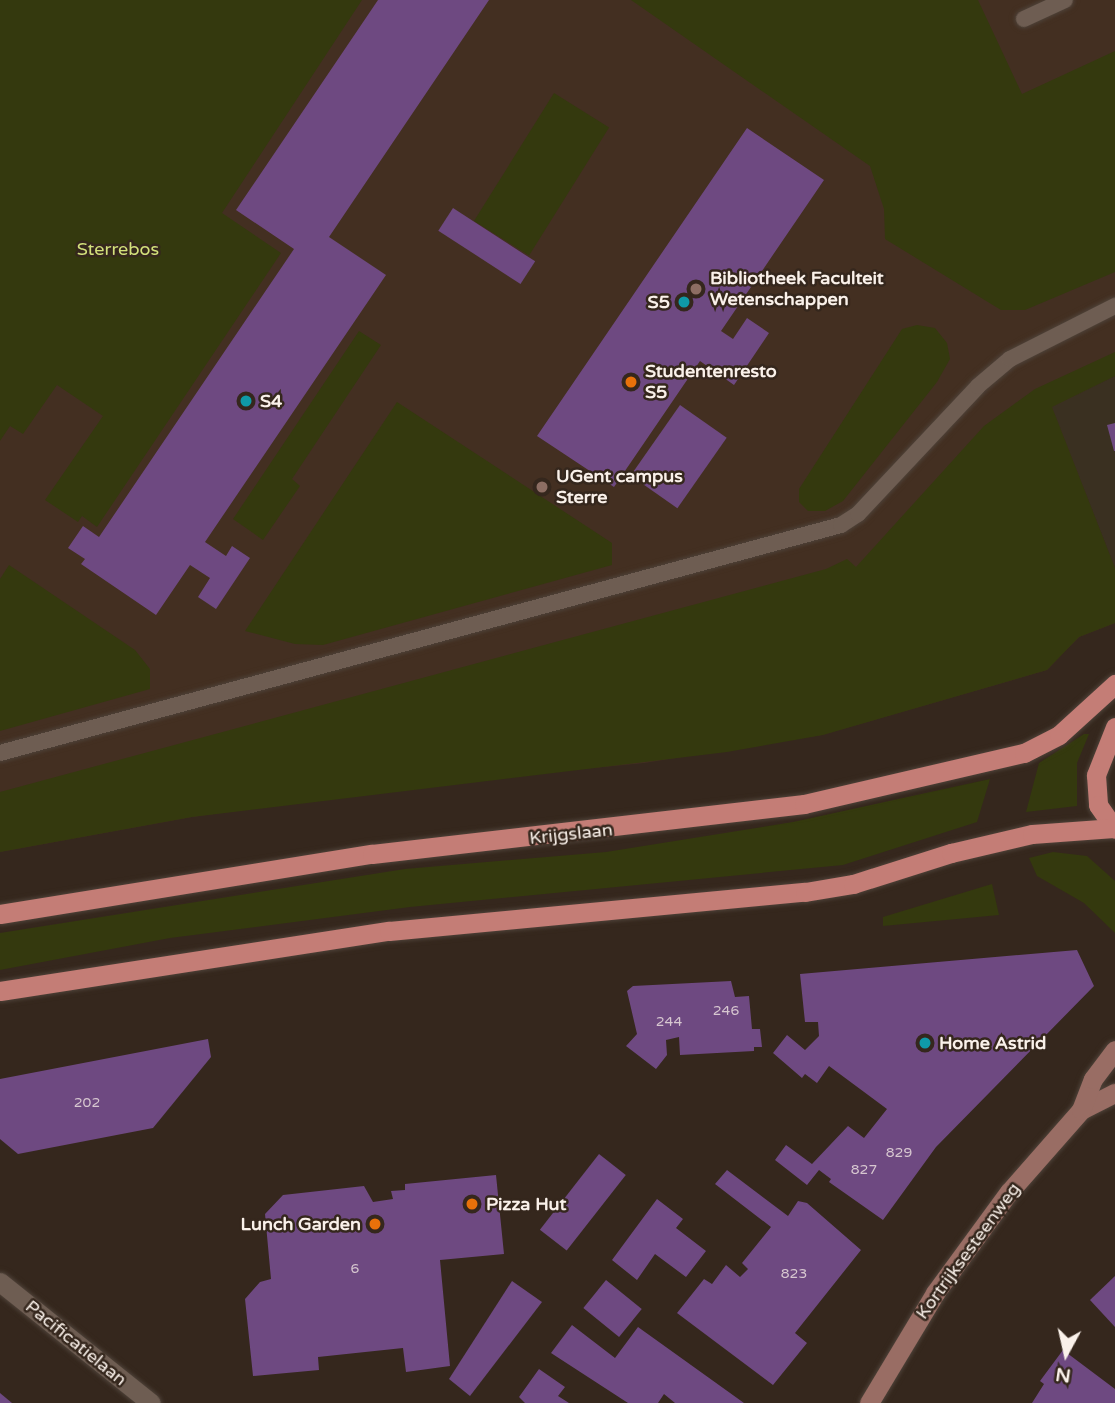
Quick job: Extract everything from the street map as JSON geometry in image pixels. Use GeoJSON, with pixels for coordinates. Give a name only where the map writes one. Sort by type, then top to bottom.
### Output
{"type":"FeatureCollection","features":[{"type":"Feature","properties":{"kind":"main road","name":"Krijgslaan"},"geometry":{"type":"LineString","coordinates":[[0,914],[101,894],[372,854],[804,804],[1024,753],[1059,735],[1115,684]]}},
{"type":"Feature","properties":{"kind":"main road"},"geometry":{"type":"LineString","coordinates":[[1115,727],[1096,775],[1098,805],[1115,829]]}},
{"type":"Feature","properties":{"kind":"main road"},"geometry":{"type":"LineString","coordinates":[[0,991],[389,931],[805,892],[853,884],[951,853],[1032,834],[1115,829]]}},
{"type":"Feature","properties":{"kind":"main road","name":"Kortrijksesteenweg"},"geometry":{"type":"LineString","coordinates":[[869,1403],[955,1266],[1009,1192],[1081,1110],[1093,1079],[1115,1050]]}},
{"type":"Feature","properties":{"kind":"main road","name":"Kortrijksesteenweg"},"geometry":{"type":"LineString","coordinates":[[1081,1110],[1115,1093]]}},
{"type":"Feature","properties":{"kind":"street","name":"Pacificatielaan"},"geometry":{"type":"LineString","coordinates":[[0,1282],[151,1403]]}},
{"type":"Feature","properties":{"kind":"lane"},"geometry":{"type":"LineString","coordinates":[[1024,19],[1065,0]]}},
{"type":"Feature","properties":{"kind":"lane"},"geometry":{"type":"LineString","coordinates":[[0,753],[841,524],[858,514],[978,386],[1010,359],[1115,306]]}},
{"type":"Feature","properties":{"kind":"shaded area","name":"UGent campus Sterre"},"geometry":{"type":"Polygon","coordinates":[[[0,0],[1115,0],[1115,376],[1052,407],[1115,568],[1115,623],[1079,637],[1047,670],[822,735],[644,763],[460,781],[192,817],[0,852],[0,0]]]}},
{"type":"Feature","properties":{"kind":"shaded area"},"geometry":{"type":"Polygon","coordinates":[[[1115,376],[1115,568],[1051,406],[1115,376]]]}},
{"type":"Feature","properties":{"kind":"green space","name":"Sterrebos"},"geometry":{"type":"Polygon","coordinates":[[[0,0],[362,0],[222,213],[281,253],[97,527],[82,516],[78,522],[45,500],[103,416],[57,385],[23,434],[10,426],[0,441],[0,0]]]}},
{"type":"Feature","properties":{"kind":"green space"},"geometry":{"type":"Polygon","coordinates":[[[631,0],[978,0],[1022,94],[1115,51],[1115,272],[1025,310],[1001,310],[885,239],[884,209],[870,166],[631,0]]]}},
{"type":"Feature","properties":{"kind":"green space"},"geometry":{"type":"Polygon","coordinates":[[[554,93],[609,127],[529,256],[474,221],[554,93]]]}},
{"type":"Feature","properties":{"kind":"green space"},"geometry":{"type":"Polygon","coordinates":[[[917,325],[935,328],[947,343],[950,359],[937,382],[843,501],[825,511],[808,511],[799,502],[799,489],[902,329],[917,325]]]}},
{"type":"Feature","properties":{"kind":"green space"},"geometry":{"type":"Polygon","coordinates":[[[359,331],[381,345],[292,479],[300,486],[263,540],[233,519],[359,331]]]}},
{"type":"Feature","properties":{"kind":"green space"},"geometry":{"type":"Polygon","coordinates":[[[1115,352],[1115,376],[1052,407],[1115,568],[1115,623],[1079,637],[1047,670],[823,735],[727,752],[192,817],[0,852],[0,792],[826,569],[847,559],[856,567],[984,426],[1035,389],[1115,352]]]}},
{"type":"Feature","properties":{"kind":"green space"},"geometry":{"type":"Polygon","coordinates":[[[397,402],[612,543],[612,565],[323,645],[295,644],[245,631],[397,402]]]}},
{"type":"Feature","properties":{"kind":"green space"},"geometry":{"type":"Polygon","coordinates":[[[9,565],[135,650],[150,669],[150,689],[0,731],[0,579],[9,565]]]}},
{"type":"Feature","properties":{"kind":"green space"},"geometry":{"type":"Polygon","coordinates":[[[1084,734],[1089,734],[1077,763],[1077,806],[1026,812],[1039,763],[1084,734]]]}},
{"type":"Feature","properties":{"kind":"green space"},"geometry":{"type":"Polygon","coordinates":[[[990,779],[977,822],[843,865],[410,907],[170,938],[0,970],[0,933],[405,869],[606,852],[793,822],[990,779]]]}},
{"type":"Feature","properties":{"kind":"green space"},"geometry":{"type":"Polygon","coordinates":[[[1053,852],[1087,856],[1115,881],[1115,933],[1084,903],[1037,876],[1029,858],[1053,852]]]}},
{"type":"Feature","properties":{"kind":"green space"},"geometry":{"type":"Polygon","coordinates":[[[992,884],[999,915],[883,926],[883,917],[992,884]]]}},
{"type":"Feature","properties":{"kind":"building","name":"S4"},"geometry":{"type":"Polygon","coordinates":[[[378,0],[489,0],[329,237],[386,275],[205,542],[226,556],[232,546],[250,558],[216,609],[198,597],[210,578],[190,565],[156,615],[81,564],[85,559],[68,548],[83,526],[99,537],[294,249],[236,210],[378,0]]]}},
{"type":"Feature","properties":{"kind":"building","name":"S5"},"geometry":{"type":"Polygon","coordinates":[[[747,128],[824,180],[721,331],[733,339],[747,318],[769,333],[734,385],[700,361],[614,487],[537,436],[747,128]]]}},
{"type":"Feature","properties":{"kind":"building"},"geometry":{"type":"Polygon","coordinates":[[[453,208],[535,261],[520,284],[438,231],[453,208]]]}},
{"type":"Feature","properties":{"kind":"building"},"geometry":{"type":"Polygon","coordinates":[[[680,405],[727,438],[677,508],[631,475],[680,405]]]}},
{"type":"Feature","properties":{"kind":"building"},"geometry":{"type":"Polygon","coordinates":[[[1115,423],[1115,451],[1114,451],[1107,425],[1115,423]]]}},
{"type":"Feature","properties":{"kind":"building","name":"Home Astrid"},"geometry":{"type":"Polygon","coordinates":[[[1077,950],[1094,986],[936,1147],[883,1220],[829,1182],[831,1179],[819,1170],[807,1185],[775,1160],[786,1145],[812,1164],[848,1126],[864,1138],[887,1109],[829,1066],[817,1083],[805,1074],[802,1078],[773,1053],[787,1035],[805,1050],[819,1036],[818,1022],[805,1022],[800,974],[1077,950]]]}},
{"type":"Feature","properties":{"kind":"building"},"geometry":{"type":"Polygon","coordinates":[[[731,981],[735,997],[749,996],[752,1029],[760,1029],[762,1047],[754,1047],[754,1051],[680,1055],[679,1037],[666,1040],[667,1055],[656,1069],[626,1046],[637,1034],[627,991],[633,986],[731,981]]]}},
{"type":"Feature","properties":{"kind":"building"},"geometry":{"type":"Polygon","coordinates":[[[208,1039],[211,1057],[153,1128],[18,1154],[0,1139],[0,1079],[208,1039]]]}},
{"type":"Feature","properties":{"kind":"building"},"geometry":{"type":"Polygon","coordinates":[[[599,1154],[626,1175],[567,1251],[540,1230],[599,1154]]]}},
{"type":"Feature","properties":{"kind":"building"},"geometry":{"type":"Polygon","coordinates":[[[727,1170],[788,1216],[798,1201],[807,1203],[861,1250],[795,1333],[807,1343],[773,1385],[677,1313],[704,1279],[712,1284],[726,1265],[740,1277],[748,1269],[742,1263],[771,1227],[715,1184],[727,1170]]]}},
{"type":"Feature","properties":{"kind":"building"},"geometry":{"type":"Polygon","coordinates":[[[496,1175],[504,1254],[440,1260],[450,1366],[406,1372],[403,1348],[318,1357],[319,1370],[253,1376],[245,1299],[260,1282],[271,1279],[265,1214],[283,1195],[364,1186],[373,1202],[393,1199],[391,1191],[405,1190],[405,1184],[496,1175]]]}},
{"type":"Feature","properties":{"kind":"building"},"geometry":{"type":"Polygon","coordinates":[[[657,1199],[683,1219],[676,1228],[706,1251],[686,1277],[655,1254],[637,1280],[612,1260],[657,1199]]]}},
{"type":"Feature","properties":{"kind":"building"},"geometry":{"type":"Polygon","coordinates":[[[1115,1276],[1115,1327],[1090,1300],[1115,1276]]]}},
{"type":"Feature","properties":{"kind":"building"},"geometry":{"type":"Polygon","coordinates":[[[606,1280],[642,1309],[619,1337],[583,1308],[606,1280]]]}},
{"type":"Feature","properties":{"kind":"building"},"geometry":{"type":"Polygon","coordinates":[[[512,1281],[542,1302],[470,1396],[449,1379],[512,1281]]]}},
{"type":"Feature","properties":{"kind":"building"},"geometry":{"type":"Polygon","coordinates":[[[572,1325],[615,1358],[638,1327],[744,1403],[675,1403],[664,1394],[658,1403],[628,1403],[551,1353],[572,1325]]]}},
{"type":"Feature","properties":{"kind":"building"},"geometry":{"type":"Polygon","coordinates":[[[1063,1350],[1115,1389],[1115,1403],[1032,1403],[1044,1384],[1040,1381],[1063,1350]]]}},
{"type":"Feature","properties":{"kind":"building"},"geometry":{"type":"Polygon","coordinates":[[[539,1369],[565,1387],[558,1396],[569,1403],[525,1403],[519,1397],[539,1369]]]}},
{"type":"Feature","properties":{"kind":"building"},"geometry":{"type":"Polygon","coordinates":[[[0,1393],[12,1403],[0,1403],[0,1393]]]}},
{"type":"Feature","properties":{"kind":"place","name":"Bibliotheek Faculteit Wetenschappen"},"geometry":{"type":"Point","coordinates":[696,289]}},
{"type":"Feature","properties":{"kind":"place","name":"S5"},"geometry":{"type":"Point","coordinates":[684,302]}},
{"type":"Feature","properties":{"kind":"place","name":"Studentenresto S5"},"geometry":{"type":"Point","coordinates":[631,382]}},
{"type":"Feature","properties":{"kind":"place","name":"S4"},"geometry":{"type":"Point","coordinates":[246,401]}},
{"type":"Feature","properties":{"kind":"place","name":"UGent campus Sterre"},"geometry":{"type":"Point","coordinates":[542,487]}},
{"type":"Feature","properties":{"kind":"place","name":"Home Astrid"},"geometry":{"type":"Point","coordinates":[925,1043]}},
{"type":"Feature","properties":{"kind":"place","name":"Pizza Hut"},"geometry":{"type":"Point","coordinates":[472,1204]}},
{"type":"Feature","properties":{"kind":"place","name":"Lunch Garden"},"geometry":{"type":"Point","coordinates":[375,1224]}}]}
